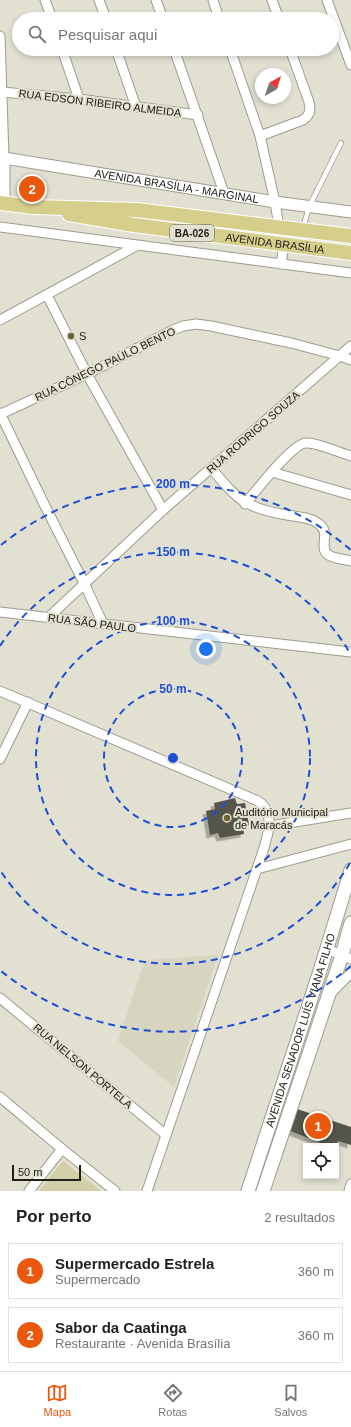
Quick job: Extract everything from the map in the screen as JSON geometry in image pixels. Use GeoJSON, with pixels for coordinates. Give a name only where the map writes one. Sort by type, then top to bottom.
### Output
{"type":"FeatureCollection","features":[{"type":"Feature","properties":{"kind":"main road","name":"AVENIDA BRASÍLIA"},"geometry":{"type":"LineString","coordinates":[[2,203],[33,207],[92,219],[351,253]]}},
{"type":"Feature","properties":{"kind":"main road","name":"AVENIDA BRASÍLIA"},"geometry":{"type":"LineString","coordinates":[[33,207],[137,210],[351,236]]}},
{"type":"Feature","properties":{"kind":"main road"},"geometry":{"type":"LineString","coordinates":[[220,237],[221,220]]}},
{"type":"Feature","properties":{"kind":"main road","name":"AVENIDA SENADOR LUÍS VIANA FILHO"},"geometry":{"type":"LineString","coordinates":[[248,1191],[327,949],[351,870]]}},
{"type":"Feature","properties":{"kind":"main road","name":"AVENIDA SENADOR LUÍS VIANA FILHO"},"geometry":{"type":"LineString","coordinates":[[263,1191],[328,997],[346,957],[351,923]]}},
{"type":"Feature","properties":{"kind":"street"},"geometry":{"type":"LineString","coordinates":[[45,0],[49,12]]}},
{"type":"Feature","properties":{"kind":"street"},"geometry":{"type":"LineString","coordinates":[[99,0],[103,12]]}},
{"type":"Feature","properties":{"kind":"street"},"geometry":{"type":"LineString","coordinates":[[156,0],[160,12]]}},
{"type":"Feature","properties":{"kind":"street"},"geometry":{"type":"LineString","coordinates":[[213,0],[217,12]]}},
{"type":"Feature","properties":{"kind":"street"},"geometry":{"type":"LineString","coordinates":[[272,0],[276,12]]}},
{"type":"Feature","properties":{"kind":"street"},"geometry":{"type":"LineString","coordinates":[[327,0],[331,12]]}},
{"type":"Feature","properties":{"kind":"street"},"geometry":{"type":"LineString","coordinates":[[339,32],[351,65]]}},
{"type":"Feature","properties":{"kind":"street"},"geometry":{"type":"LineString","coordinates":[[0,36],[2,92],[2,203]]}},
{"type":"Feature","properties":{"kind":"street"},"geometry":{"type":"LineString","coordinates":[[64,56],[79,99]]}},
{"type":"Feature","properties":{"kind":"street"},"geometry":{"type":"LineString","coordinates":[[118,56],[136,107]]}},
{"type":"Feature","properties":{"kind":"street"},"geometry":{"type":"LineString","coordinates":[[177,56],[224,194]]}},
{"type":"Feature","properties":{"kind":"street"},"geometry":{"type":"LineString","coordinates":[[232,56],[260,136],[279,227]]}},
{"type":"Feature","properties":{"kind":"street"},"geometry":{"type":"LineString","coordinates":[[260,136],[303,120],[308,117],[310,113],[311,108],[293,56]]}},
{"type":"Feature","properties":{"kind":"street","name":"RUA EDSON RIBEIRO ALMEIDA"},"geometry":{"type":"LineString","coordinates":[[2,92],[79,99],[198,115]]}},
{"type":"Feature","properties":{"kind":"street","name":"AVENIDA BRASÍLIA - MARGINAL"},"geometry":{"type":"LineString","coordinates":[[2,158],[275,202],[351,212]]}},
{"type":"Feature","properties":{"kind":"street"},"geometry":{"type":"LineString","coordinates":[[0,227],[351,273]]}},
{"type":"Feature","properties":{"kind":"street"},"geometry":{"type":"LineString","coordinates":[[281,264],[284,245]]}},
{"type":"Feature","properties":{"kind":"street"},"geometry":{"type":"LineString","coordinates":[[0,320],[136,246]]}},
{"type":"Feature","properties":{"kind":"street"},"geometry":{"type":"LineString","coordinates":[[47,295],[87,374],[163,510]]}},
{"type":"Feature","properties":{"kind":"street","name":"RUA CÔNEGO PAULO BENTO"},"geometry":{"type":"LineString","coordinates":[[0,413],[87,374],[171,331],[183,326],[196,324],[297,344],[351,360]]}},
{"type":"Feature","properties":{"kind":"street","name":"RUA RODRIGO SOUZA"},"geometry":{"type":"LineString","coordinates":[[50,618],[163,510],[351,346]]}},
{"type":"Feature","properties":{"kind":"street"},"geometry":{"type":"LineString","coordinates":[[0,413],[85,584],[103,624]]}},
{"type":"Feature","properties":{"kind":"street"},"geometry":{"type":"LineString","coordinates":[[245,504],[272,472],[296,448],[305,442],[316,444],[351,456]]}},
{"type":"Feature","properties":{"kind":"street"},"geometry":{"type":"LineString","coordinates":[[211,468],[230,490],[245,504],[270,513],[316,521],[325,531],[324,549],[327,554],[332,557],[351,561]]}},
{"type":"Feature","properties":{"kind":"street"},"geometry":{"type":"LineString","coordinates":[[272,472],[351,495]]}},
{"type":"Feature","properties":{"kind":"street","name":"RUA SÃO PAULO"},"geometry":{"type":"LineString","coordinates":[[0,612],[351,652]]}},
{"type":"Feature","properties":{"kind":"street"},"geometry":{"type":"LineString","coordinates":[[0,691],[258,801],[264,805],[269,816],[270,826],[265,846],[147,1191]]}},
{"type":"Feature","properties":{"kind":"street"},"geometry":{"type":"LineString","coordinates":[[0,759],[28,702]]}},
{"type":"Feature","properties":{"kind":"street"},"geometry":{"type":"LineString","coordinates":[[270,826],[351,813]]}},
{"type":"Feature","properties":{"kind":"street"},"geometry":{"type":"LineString","coordinates":[[257,869],[351,844]]}},
{"type":"Feature","properties":{"kind":"street"},"geometry":{"type":"LineString","coordinates":[[327,949],[346,957]]}},
{"type":"Feature","properties":{"kind":"street"},"geometry":{"type":"LineString","coordinates":[[328,997],[351,973]]}},
{"type":"Feature","properties":{"kind":"street","name":"RUA NELSON PORTELA"},"geometry":{"type":"LineString","coordinates":[[0,998],[166,1135]]}},
{"type":"Feature","properties":{"kind":"street"},"geometry":{"type":"LineString","coordinates":[[0,1097],[115,1191]]}},
{"type":"Feature","properties":{"kind":"street"},"geometry":{"type":"LineString","coordinates":[[29,1191],[62,1149]]}},
{"type":"Feature","properties":{"kind":"street"},"geometry":{"type":"LineString","coordinates":[[349,1191],[351,1184]]}},
{"type":"Feature","properties":{"kind":"lane"},"geometry":{"type":"LineString","coordinates":[[302,230],[309,207],[341,143]]}},
{"type":"Feature","properties":{"kind":"shaded area"},"geometry":{"type":"Polygon","coordinates":[[[218,955],[174,1087],[118,1041],[145,960],[218,955]]]}},
{"type":"Feature","properties":{"kind":"shaded area"},"geometry":{"type":"Polygon","coordinates":[[[63,1161],[101,1191],[39,1191],[63,1161]]]}},
{"type":"Feature","properties":{"kind":"building","name":"Auditório Municipal de Maracás"},"geometry":{"type":"Polygon","coordinates":[[[235,798],[237,804],[245,803],[249,825],[243,827],[244,834],[220,838],[218,833],[210,835],[206,811],[215,809],[214,803],[235,798]]]}},
{"type":"Feature","properties":{"kind":"building"},"geometry":{"type":"Polygon","coordinates":[[[294,1108],[351,1127],[351,1145],[338,1141],[337,1143],[321,1143],[290,1131],[288,1125],[294,1108]]]}},
{"type":"Feature","properties":{"kind":"place","name":"Sabor da Caatinga"},"geometry":{"type":"Point","coordinates":[32,189]}},
{"type":"Feature","properties":{"kind":"place","name":"S"},"geometry":{"type":"Point","coordinates":[71,336]}},
{"type":"Feature","properties":{"kind":"place","name":"Auditório Municipal de Maracás"},"geometry":{"type":"Point","coordinates":[227,818]}},
{"type":"Feature","properties":{"kind":"place","name":"Supermercado Estrela"},"geometry":{"type":"Point","coordinates":[318,1126]}}]}
